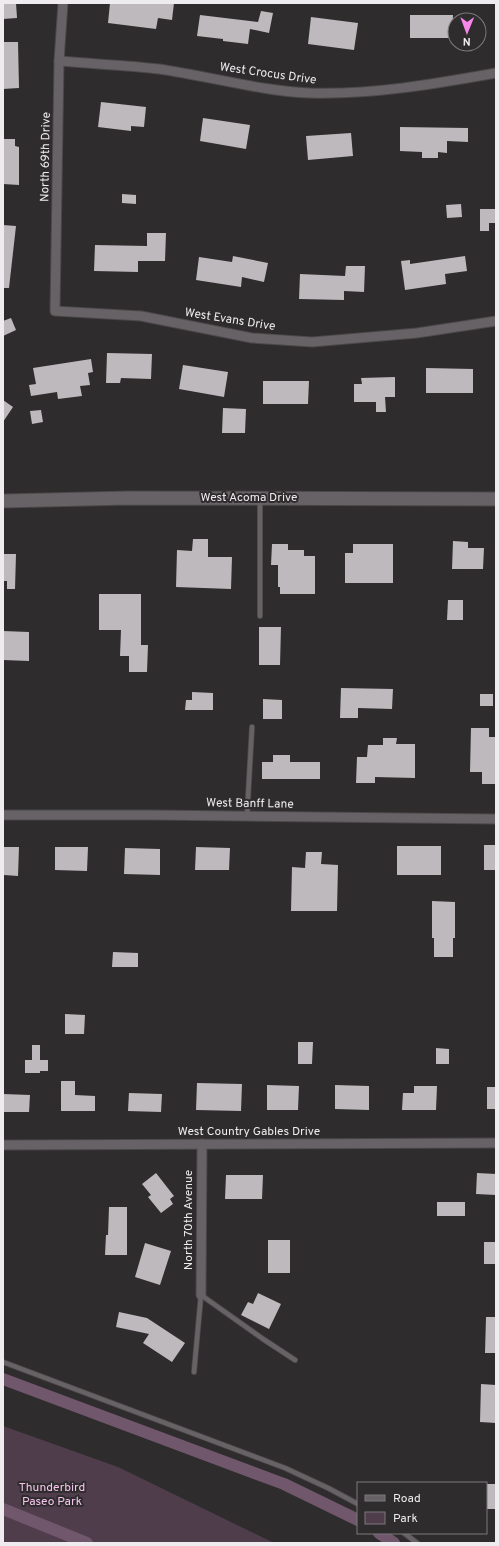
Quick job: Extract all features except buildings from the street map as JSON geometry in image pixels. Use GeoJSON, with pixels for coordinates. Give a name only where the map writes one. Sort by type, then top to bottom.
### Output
{"type":"FeatureCollection","features":[{"type":"Feature","properties":{"kind":"street","name":"North 69th Drive"},"geometry":{"type":"LineString","coordinates":[[55,311],[60,61],[63,3]]}},
{"type":"Feature","properties":{"kind":"street","name":"West Crocus Drive"},"geometry":{"type":"LineString","coordinates":[[60,61],[159,69],[281,90],[308,93],[360,93],[426,85],[496,73]]}},
{"type":"Feature","properties":{"kind":"street","name":"West Evans Drive"},"geometry":{"type":"LineString","coordinates":[[55,311],[141,316],[252,338],[312,342],[417,333],[496,321]]}},
{"type":"Feature","properties":{"kind":"street","name":"West Acoma Drive"},"geometry":{"type":"LineString","coordinates":[[3,501],[128,498],[496,500]]}},
{"type":"Feature","properties":{"kind":"street","name":"West Banff Lane"},"geometry":{"type":"LineString","coordinates":[[3,815],[496,819]]}},
{"type":"Feature","properties":{"kind":"street","name":"West Country Gables Drive"},"geometry":{"type":"LineString","coordinates":[[3,1146],[496,1143]]}},
{"type":"Feature","properties":{"kind":"street","name":"North 70th Avenue"},"geometry":{"type":"LineString","coordinates":[[201,1295],[202,1144]]}},
{"type":"Feature","properties":{"kind":"lane"},"geometry":{"type":"LineString","coordinates":[[260,498],[260,616]]}},
{"type":"Feature","properties":{"kind":"lane"},"geometry":{"type":"LineString","coordinates":[[247,816],[252,728]]}},
{"type":"Feature","properties":{"kind":"lane"},"geometry":{"type":"LineString","coordinates":[[201,1295],[262,1340],[295,1360]]}},
{"type":"Feature","properties":{"kind":"lane"},"geometry":{"type":"LineString","coordinates":[[194,1372],[201,1295]]}},
{"type":"Feature","properties":{"kind":"lane"},"geometry":{"type":"LineString","coordinates":[[3,1362],[285,1468],[357,1503]]}},
{"type":"Feature","properties":{"kind":"lane"},"geometry":{"type":"LineString","coordinates":[[405,1534],[417,1543]]}},
{"type":"Feature","properties":{"kind":"green space","name":"Thunderbird Paseo Park"},"geometry":{"type":"Polygon","coordinates":[[[3,1426],[118,1467],[274,1543],[3,1543],[3,1426]]]}},
{"type":"Feature","properties":{"kind":"waterway"},"geometry":{"type":"LineString","coordinates":[[3,1379],[284,1484],[357,1520]]}},
{"type":"Feature","properties":{"kind":"waterway"},"geometry":{"type":"LineString","coordinates":[[3,1509],[87,1543]]}},
{"type":"Feature","properties":{"kind":"waterway"},"geometry":{"type":"LineString","coordinates":[[380,1534],[394,1543]]}}]}
